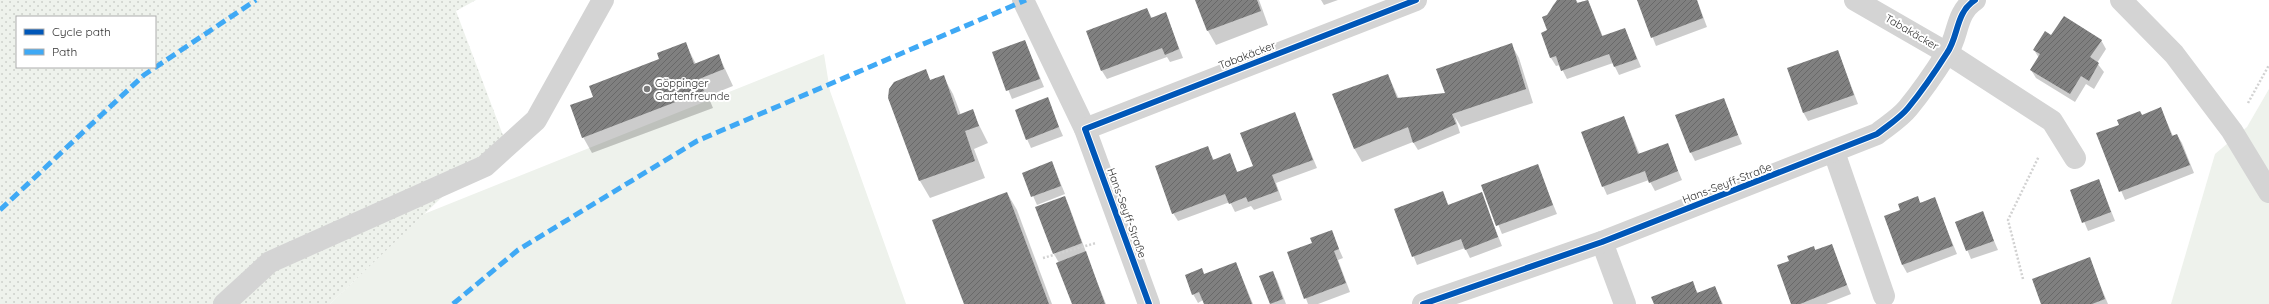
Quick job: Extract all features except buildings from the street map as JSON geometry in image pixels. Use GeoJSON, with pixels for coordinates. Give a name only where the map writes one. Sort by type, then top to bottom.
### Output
{"type":"FeatureCollection","features":[{"type":"Feature","properties":{"kind":"street"},"geometry":{"type":"LineString","coordinates":[[224,304],[270,262],[485,166],[536,120],[602,0]]}},
{"type":"Feature","properties":{"kind":"street","name":"Hans-Seyff-Straße"},"geometry":{"type":"LineString","coordinates":[[1024,0],[1042,35],[1085,129],[1149,304]]}},
{"type":"Feature","properties":{"kind":"street","name":"Tabakäcker"},"geometry":{"type":"LineString","coordinates":[[1085,129],[1416,0]]}},
{"type":"Feature","properties":{"kind":"street","name":"Tabakäcker"},"geometry":{"type":"LineString","coordinates":[[1855,0],[1951,47],[2055,124]]}},
{"type":"Feature","properties":{"kind":"street","name":"Hans-Seyff-Straße"},"geometry":{"type":"LineString","coordinates":[[1951,47],[1955,28],[1969,4],[1975,0]]}},
{"type":"Feature","properties":{"kind":"street","name":"Hans-Seyff-Straße"},"geometry":{"type":"LineString","coordinates":[[1423,304],[1450,300],[1877,134],[1907,109],[1951,47],[1967,34],[1980,11],[1981,0]]}},
{"type":"Feature","properties":{"kind":"street"},"geometry":{"type":"LineString","coordinates":[[2121,0],[2174,54],[2232,132],[2269,192]]}},
{"type":"Feature","properties":{"kind":"street"},"geometry":{"type":"LineString","coordinates":[[2055,124],[2075,158]]}},
{"type":"Feature","properties":{"kind":"street"},"geometry":{"type":"LineString","coordinates":[[1834,152],[1884,296]]}},
{"type":"Feature","properties":{"kind":"street"},"geometry":{"type":"LineString","coordinates":[[1602,242],[1625,304]]}},
{"type":"Feature","properties":{"kind":"path"},"geometry":{"type":"LineString","coordinates":[[2232,132],[2269,65]]}},
{"type":"Feature","properties":{"kind":"path"},"geometry":{"type":"LineString","coordinates":[[2023,279],[2008,220],[2055,124]]}},
{"type":"Feature","properties":{"kind":"path"},"geometry":{"type":"LineString","coordinates":[[1043,258],[1124,235]]}},
{"type":"Feature","properties":{"kind":"shaded area"},"geometry":{"type":"Polygon","coordinates":[[[0,0],[476,0],[456,11],[504,138],[330,304],[0,304],[0,0]]]}},
{"type":"Feature","properties":{"kind":"shaded area"},"geometry":{"type":"Polygon","coordinates":[[[824,54],[830,91],[906,304],[330,304],[424,214],[824,54]]]}},
{"type":"Feature","properties":{"kind":"shaded area"},"geometry":{"type":"Polygon","coordinates":[[[2269,89],[2269,304],[2171,304],[2215,154],[2247,127],[2269,89]]]}},
{"type":"Feature","properties":{"kind":"marked path"},"geometry":{"type":"LineString","coordinates":[[156,67],[256,0]]}},
{"type":"Feature","properties":{"kind":"marked path"},"geometry":{"type":"LineString","coordinates":[[453,304],[518,250],[697,141],[1026,0]]}},
{"type":"Feature","properties":{"kind":"marked path"},"geometry":{"type":"LineString","coordinates":[[0,210],[144,75],[154,68]]}},
{"type":"Feature","properties":{"kind":"cycle path"},"geometry":{"type":"LineString","coordinates":[[1149,304],[1085,129],[1416,0]]}},
{"type":"Feature","properties":{"kind":"cycle path"},"geometry":{"type":"LineString","coordinates":[[1423,304],[1602,242],[1877,134],[1905,112],[1913,102],[1951,46],[1964,11],[1975,0]]}},
{"type":"Feature","properties":{"kind":"place","name":"Göppinger Gartenfreunde"},"geometry":{"type":"Point","coordinates":[647,89]}}]}
